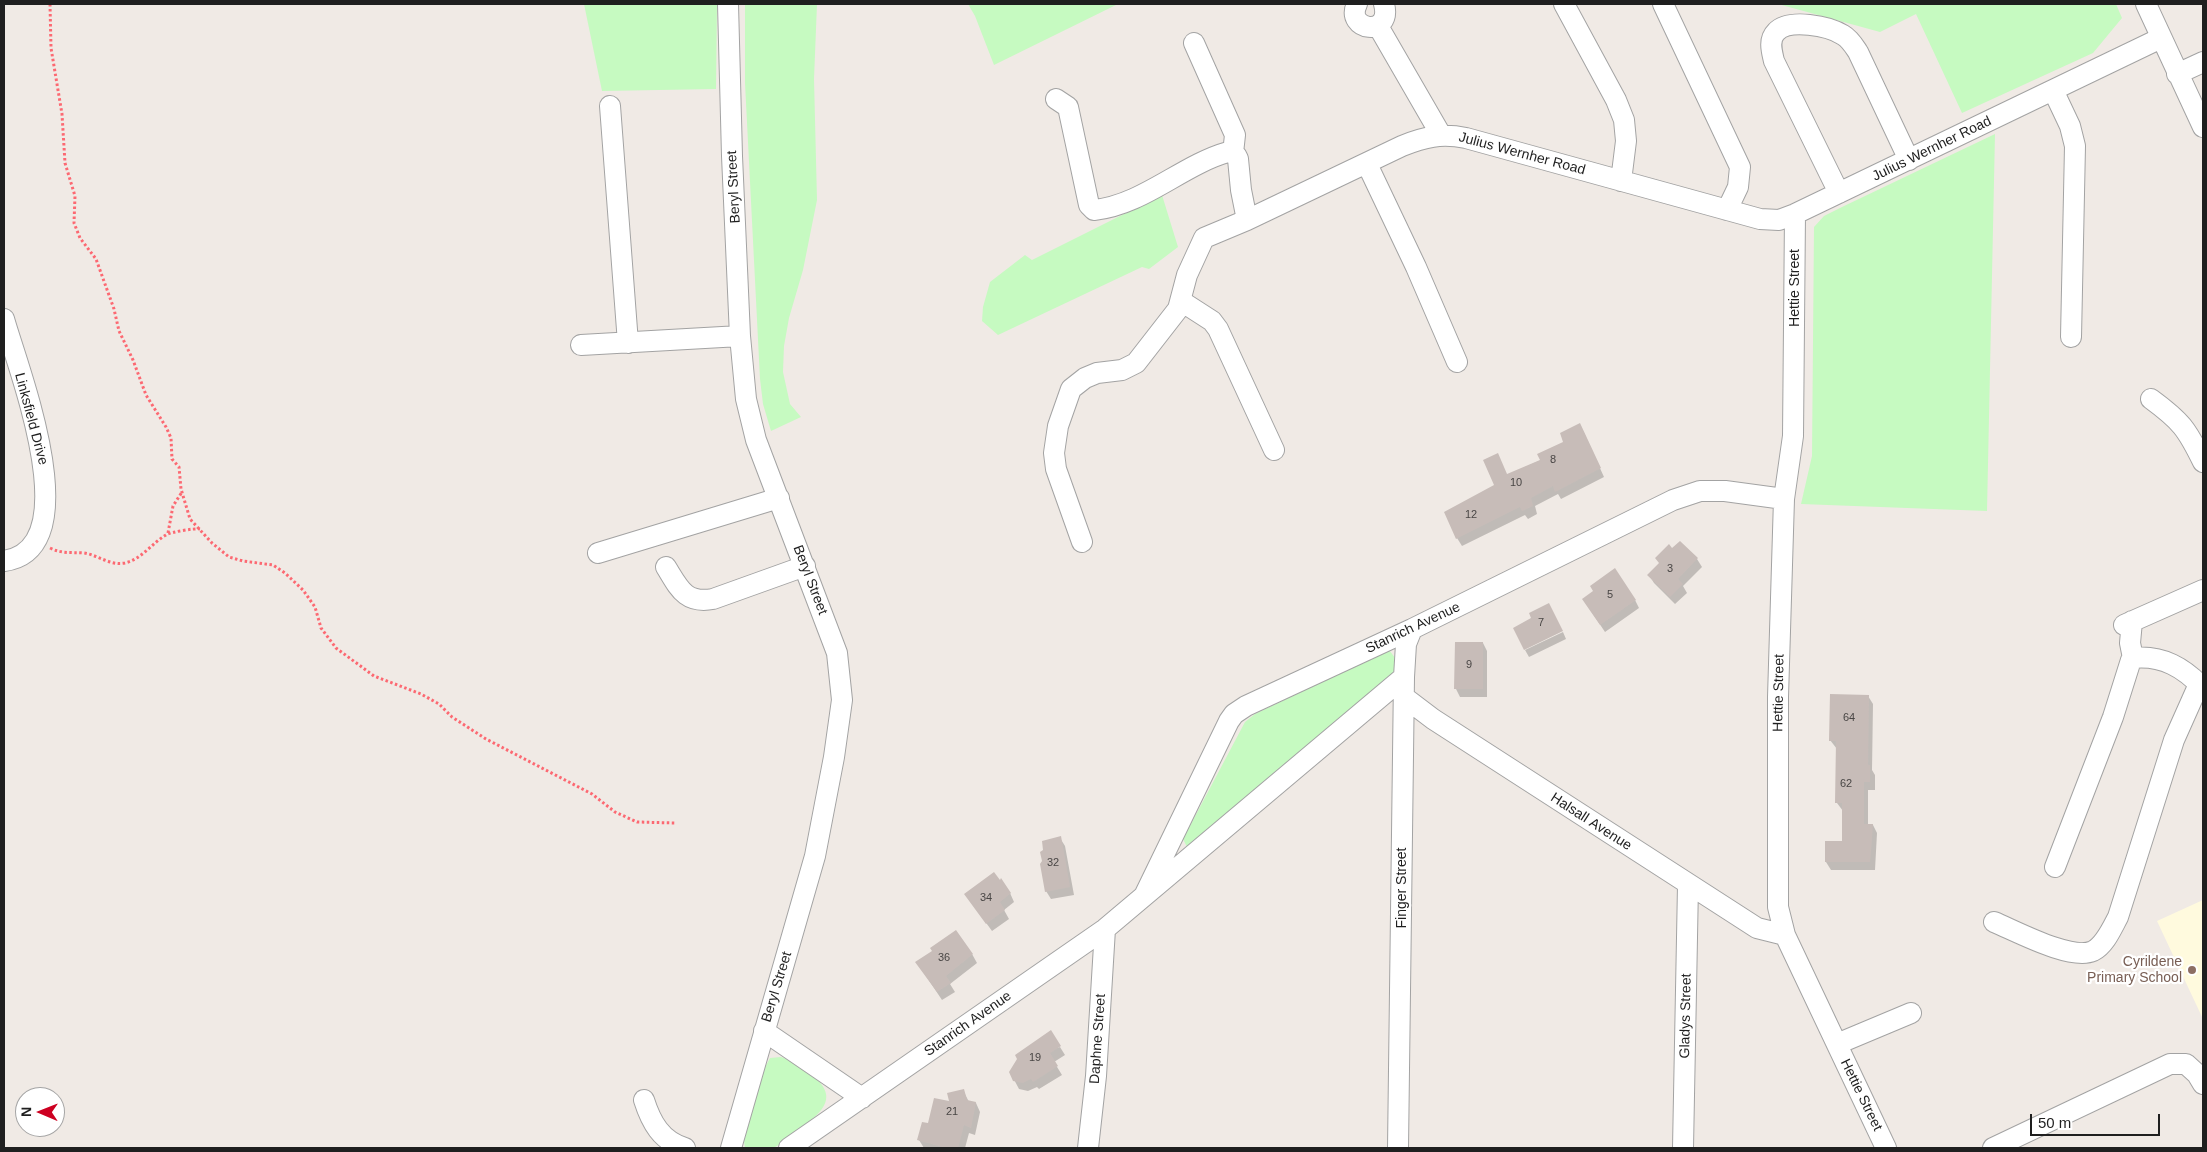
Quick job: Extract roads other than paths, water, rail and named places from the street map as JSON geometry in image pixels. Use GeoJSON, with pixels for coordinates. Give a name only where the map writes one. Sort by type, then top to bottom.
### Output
{"type":"FeatureCollection","features":[{"type":"Feature","properties":{"kind":"street","name":"Beryl Street"},"geometry":{"type":"LineString","coordinates":[[728,4],[729,77],[740,336],[749,415],[837,653],[842,700],[840,725],[815,856],[730,1148]]}},
{"type":"Feature","properties":{"kind":"street"},"geometry":{"type":"LineString","coordinates":[[1357,4],[1355,13],[1360,24],[1372,27],[1378,26],[1384,20],[1386,12],[1384,4]]}},
{"type":"Feature","properties":{"kind":"street"},"geometry":{"type":"LineString","coordinates":[[1564,4],[1616,100],[1624,120],[1626,141],[1621,181]]}},
{"type":"Feature","properties":{"kind":"street"},"geometry":{"type":"LineString","coordinates":[[1663,4],[1740,167],[1738,187],[1727,210]]}},
{"type":"Feature","properties":{"kind":"street"},"geometry":{"type":"LineString","coordinates":[[2146,4],[2160,38],[2203,127]]}},
{"type":"Feature","properties":{"kind":"street"},"geometry":{"type":"LineString","coordinates":[[1839,193],[1774,62],[1770,48],[1772,38],[1781,29],[1799,24],[1818,26],[1841,34],[1850,40],[1858,52],[1909,160]]}},
{"type":"Feature","properties":{"kind":"street"},"geometry":{"type":"LineString","coordinates":[[1378,26],[1441,135]]}},
{"type":"Feature","properties":{"kind":"street","name":"Julius Wernher Road"},"geometry":{"type":"LineString","coordinates":[[1082,542],[1055,461],[1054,446],[1068,394],[1074,385],[1085,378],[1122,370],[1136,362],[1172,318],[1181,301],[1187,275],[1204,238],[1247,220],[1422,138],[1441,135],[1466,138],[1772,221],[1796,214],[2160,38]]}},
{"type":"Feature","properties":{"kind":"street"},"geometry":{"type":"LineString","coordinates":[[1194,43],[1235,135],[1232,153]]}},
{"type":"Feature","properties":{"kind":"street"},"geometry":{"type":"LineString","coordinates":[[2177,74],[2203,62]]}},
{"type":"Feature","properties":{"kind":"street"},"geometry":{"type":"LineString","coordinates":[[2053,90],[2070,126],[2075,146],[2071,337]]}},
{"type":"Feature","properties":{"kind":"street"},"geometry":{"type":"LineString","coordinates":[[1056,99],[1068,107],[1089,205],[1094,210],[1124,202],[1224,153],[1232,153],[1238,159],[1241,190],[1247,220]]}},
{"type":"Feature","properties":{"kind":"street"},"geometry":{"type":"LineString","coordinates":[[610,106],[628,343]]}},
{"type":"Feature","properties":{"kind":"street"},"geometry":{"type":"LineString","coordinates":[[1367,164],[1416,267],[1457,362]]}},
{"type":"Feature","properties":{"kind":"street","name":"Hettie Street"},"geometry":{"type":"LineString","coordinates":[[1796,214],[1793,436],[1784,499],[1778,697],[1778,907],[1785,935],[1886,1148]]}},
{"type":"Feature","properties":{"kind":"street"},"geometry":{"type":"LineString","coordinates":[[1181,301],[1212,321],[1218,329],[1274,450]]}},
{"type":"Feature","properties":{"kind":"street","name":"Linksfield Drive"},"geometry":{"type":"LineString","coordinates":[[4,319],[38,436],[46,484],[42,524],[35,540],[26,552],[17,558],[4,561]]}},
{"type":"Feature","properties":{"kind":"street"},"geometry":{"type":"LineString","coordinates":[[581,345],[740,336]]}},
{"type":"Feature","properties":{"kind":"street"},"geometry":{"type":"LineString","coordinates":[[2151,399],[2175,417],[2189,433],[2203,462]]}},
{"type":"Feature","properties":{"kind":"street","name":"Stanrich Avenue"},"geometry":{"type":"LineString","coordinates":[[1144,896],[1234,714],[1246,706],[1412,629],[1684,496],[1700,491],[1725,491],[1784,499]]}},
{"type":"Feature","properties":{"kind":"street"},"geometry":{"type":"LineString","coordinates":[[598,553],[779,498]]}},
{"type":"Feature","properties":{"kind":"street"},"geometry":{"type":"LineString","coordinates":[[666,567],[678,588],[694,600],[703,601],[805,566]]}},
{"type":"Feature","properties":{"kind":"street"},"geometry":{"type":"LineString","coordinates":[[2055,867],[2133,658],[2128,623],[2203,590]]}},
{"type":"Feature","properties":{"kind":"street","name":"Finger Street"},"geometry":{"type":"LineString","coordinates":[[1398,1148],[1404,676],[1406,644],[1412,629]]}},
{"type":"Feature","properties":{"kind":"street"},"geometry":{"type":"LineString","coordinates":[[1994,922],[2069,952],[2093,951],[2104,941],[2118,917],[2174,740],[2201,686],[2193,677],[2175,665],[2162,660],[2133,658]]}},
{"type":"Feature","properties":{"kind":"street","name":"Stanrich Avenue"},"geometry":{"type":"LineString","coordinates":[[789,1148],[1105,929],[1404,676]]}},
{"type":"Feature","properties":{"kind":"street","name":"Halsall Avenue"},"geometry":{"type":"LineString","coordinates":[[1404,697],[1433,719],[1688,885],[1757,928],[1785,935]]}},
{"type":"Feature","properties":{"kind":"street","name":"Gladys Street"},"geometry":{"type":"LineString","coordinates":[[1683,1148],[1688,885]]}},
{"type":"Feature","properties":{"kind":"street","name":"Daphne Street"},"geometry":{"type":"LineString","coordinates":[[1088,1148],[1096,1076],[1105,929]]}},
{"type":"Feature","properties":{"kind":"street"},"geometry":{"type":"LineString","coordinates":[[1837,1044],[1911,1013]]}},
{"type":"Feature","properties":{"kind":"street"},"geometry":{"type":"LineString","coordinates":[[764,1031],[862,1098]]}},
{"type":"Feature","properties":{"kind":"street"},"geometry":{"type":"LineString","coordinates":[[1993,1148],[2170,1064],[2186,1064],[2197,1074],[2203,1084]]}},
{"type":"Feature","properties":{"kind":"street"},"geometry":{"type":"LineString","coordinates":[[644,1100],[651,1120],[663,1137],[685,1148]]}},
{"type":"Feature","properties":{"kind":"place","name":"Cyrildene Primary School"},"geometry":{"type":"Point","coordinates":[2192,970]}}]}
